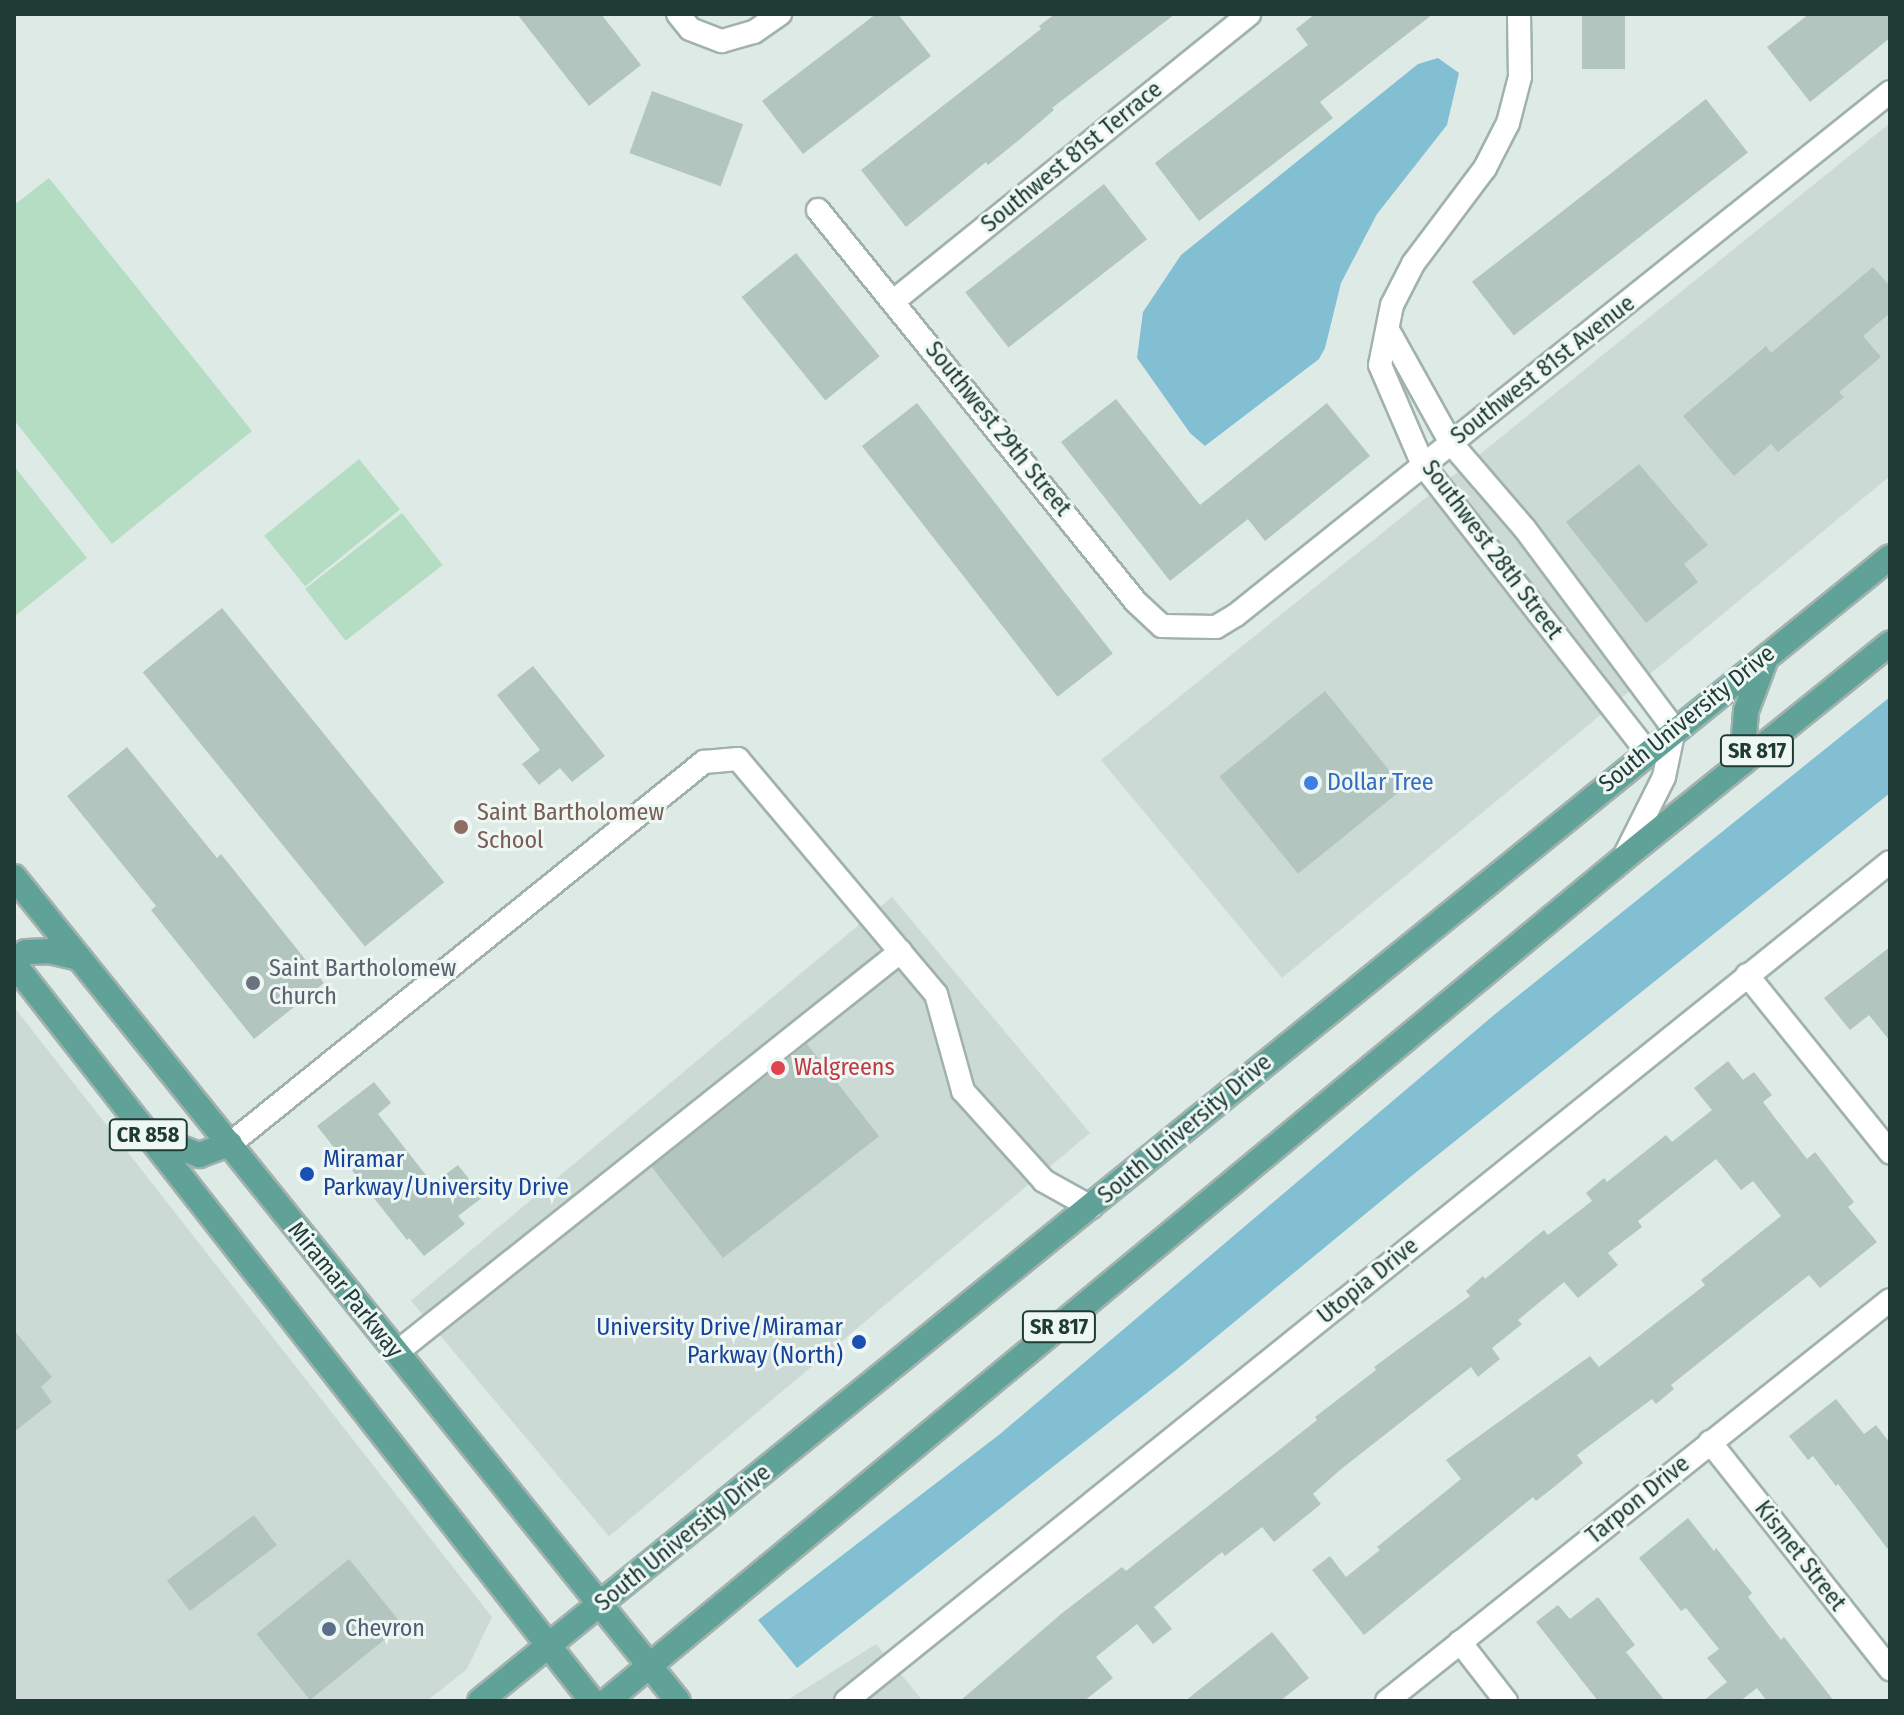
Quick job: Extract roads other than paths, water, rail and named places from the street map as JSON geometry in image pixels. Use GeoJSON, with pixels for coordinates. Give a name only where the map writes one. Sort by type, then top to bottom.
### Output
{"type":"FeatureCollection","features":[{"type":"Feature","properties":{"kind":"main road","name":"South University Drive"},"geometry":{"type":"LineString","coordinates":[[480,1701],[1091,1207],[1674,729],[1890,557]]}},
{"type":"Feature","properties":{"kind":"main road","name":"SR 817"},"geometry":{"type":"LineString","coordinates":[[607,1701],[1624,858],[1890,643]]}},
{"type":"Feature","properties":{"kind":"main road"},"geometry":{"type":"LineString","coordinates":[[1742,763],[1746,711],[1767,655]]}},
{"type":"Feature","properties":{"kind":"main road","name":"Miramar Parkway"},"geometry":{"type":"LineString","coordinates":[[14,877],[678,1701]]}},
{"type":"Feature","properties":{"kind":"main road"},"geometry":{"type":"LineString","coordinates":[[14,962],[26,952],[49,951],[79,958]]}},
{"type":"Feature","properties":{"kind":"main road","name":"CR 858"},"geometry":{"type":"LineString","coordinates":[[14,962],[592,1701]]}},
{"type":"Feature","properties":{"kind":"main road"},"geometry":{"type":"LineString","coordinates":[[149,1136],[199,1155],[230,1144]]}},
{"type":"Feature","properties":{"kind":"street"},"geometry":{"type":"LineString","coordinates":[[678,14],[690,29],[722,41],[754,32],[780,14]]}},
{"type":"Feature","properties":{"kind":"street","name":"Southwest 81st Terrace"},"geometry":{"type":"LineString","coordinates":[[895,300],[1249,14]]}},
{"type":"Feature","properties":{"kind":"street","name":"Southwest 28th Street"},"geometry":{"type":"LineString","coordinates":[[1519,14],[1520,77],[1508,123],[1485,168],[1413,264],[1392,305],[1380,365],[1423,465],[1647,752]]}},
{"type":"Feature","properties":{"kind":"street","name":"Southwest 81st Avenue"},"geometry":{"type":"LineString","coordinates":[[1187,629],[1216,627],[1236,615],[1890,92]]}},
{"type":"Feature","properties":{"kind":"street","name":"Southwest 29th Street"},"geometry":{"type":"LineString","coordinates":[[818,210],[895,300],[1136,602],[1162,626],[1187,629]]}},
{"type":"Feature","properties":{"kind":"street","name":"Southwest 28th Street"},"geometry":{"type":"LineString","coordinates":[[1388,330],[1451,443],[1525,529],[1674,729]]}},
{"type":"Feature","properties":{"kind":"street"},"geometry":{"type":"LineString","coordinates":[[1624,858],[1664,777],[1674,729]]}},
{"type":"Feature","properties":{"kind":"street"},"geometry":{"type":"LineString","coordinates":[[230,1144],[704,762],[738,759],[936,994],[963,1091],[1044,1181],[1091,1207]]}},
{"type":"Feature","properties":{"kind":"street","name":"Utopia Drive"},"geometry":{"type":"LineString","coordinates":[[846,1701],[1890,862]]}},
{"type":"Feature","properties":{"kind":"street"},"geometry":{"type":"LineString","coordinates":[[396,1353],[901,951]]}},
{"type":"Feature","properties":{"kind":"street"},"geometry":{"type":"LineString","coordinates":[[1747,975],[1890,1152]]}},
{"type":"Feature","properties":{"kind":"street","name":"Tarpon Drive"},"geometry":{"type":"LineString","coordinates":[[1387,1701],[1890,1300]]}},
{"type":"Feature","properties":{"kind":"street","name":"Kismet Street"},"geometry":{"type":"LineString","coordinates":[[1710,1442],[1890,1669]]}},
{"type":"Feature","properties":{"kind":"street"},"geometry":{"type":"LineString","coordinates":[[1460,1642],[1506,1701]]}},
{"type":"Feature","properties":{"kind":"water"},"geometry":{"type":"Polygon","coordinates":[[[1438,58],[1459,73],[1447,125],[1377,214],[1341,283],[1325,348],[1319,359],[1205,446],[1190,433],[1137,358],[1143,312],[1181,255],[1418,64],[1438,58]]]}},
{"type":"Feature","properties":{"kind":"water"},"geometry":{"type":"Polygon","coordinates":[[[1890,697],[1890,793],[1409,1178],[1176,1370],[797,1668],[758,1620],[1000,1434],[1494,1015],[1890,697]]]}},
{"type":"Feature","properties":{"kind":"place","name":"Dollar Tree"},"geometry":{"type":"Point","coordinates":[1311,783]}},
{"type":"Feature","properties":{"kind":"place","name":"Saint Bartholomew School"},"geometry":{"type":"Point","coordinates":[461,827]}},
{"type":"Feature","properties":{"kind":"place","name":"Saint Bartholomew Church"},"geometry":{"type":"Point","coordinates":[253,983]}},
{"type":"Feature","properties":{"kind":"place","name":"Walgreens"},"geometry":{"type":"Point","coordinates":[778,1068]}},
{"type":"Feature","properties":{"kind":"place","name":"Miramar Parkway/University Drive"},"geometry":{"type":"Point","coordinates":[307,1174]}},
{"type":"Feature","properties":{"kind":"place","name":"University Drive/Miramar Parkway (North)"},"geometry":{"type":"Point","coordinates":[859,1342]}},
{"type":"Feature","properties":{"kind":"place","name":"Chevron"},"geometry":{"type":"Point","coordinates":[329,1629]}}]}
